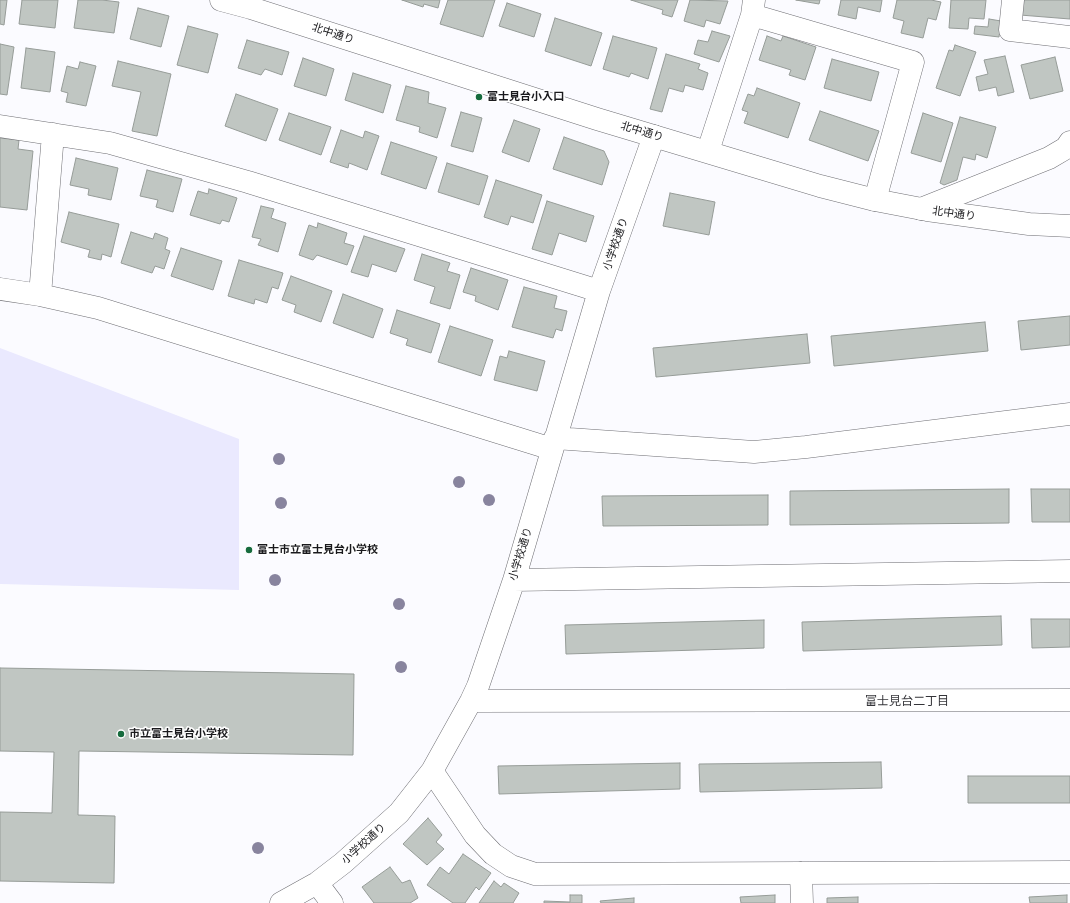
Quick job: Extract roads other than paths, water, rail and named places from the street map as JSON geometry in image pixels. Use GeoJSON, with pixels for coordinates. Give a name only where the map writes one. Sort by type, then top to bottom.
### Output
{"type":"FeatureCollection","features":[{"type":"Feature","properties":{"kind":"street","name":"北中通り"},"geometry":{"type":"LineString","coordinates":[[221,0],[252,4],[654,136],[708,151],[820,186],[875,200],[921,209],[1029,224],[1070,226]]}},
{"type":"Feature","properties":{"kind":"street"},"geometry":{"type":"LineString","coordinates":[[1013,0],[1010,30],[1070,37]]}},
{"type":"Feature","properties":{"kind":"street"},"geometry":{"type":"LineString","coordinates":[[708,151],[753,8],[913,62],[875,200]]}},
{"type":"Feature","properties":{"kind":"street"},"geometry":{"type":"LineString","coordinates":[[0,126],[110,143],[241,180],[599,291]]}},
{"type":"Feature","properties":{"kind":"street"},"geometry":{"type":"LineString","coordinates":[[40,295],[53,134]]}},
{"type":"Feature","properties":{"kind":"street","name":"小学校通り"},"geometry":{"type":"LineString","coordinates":[[281,903],[317,883],[344,863],[399,813],[432,771],[471,701],[478,686],[514,580],[599,291],[654,136]]}},
{"type":"Feature","properties":{"kind":"street"},"geometry":{"type":"LineString","coordinates":[[921,209],[1049,158],[1066,148],[1070,142]]}},
{"type":"Feature","properties":{"kind":"street"},"geometry":{"type":"LineString","coordinates":[[0,289],[40,295],[98,308],[554,444],[754,452],[806,447],[1070,414]]}},
{"type":"Feature","properties":{"kind":"street"},"geometry":{"type":"LineString","coordinates":[[514,580],[1070,571]]}},
{"type":"Feature","properties":{"kind":"street"},"geometry":{"type":"LineString","coordinates":[[471,701],[1070,700]]}},
{"type":"Feature","properties":{"kind":"street"},"geometry":{"type":"LineString","coordinates":[[432,771],[475,835],[493,854],[511,866],[535,874],[1070,872]]}},
{"type":"Feature","properties":{"kind":"street"},"geometry":{"type":"LineString","coordinates":[[801,873],[802,903]]}},
{"type":"Feature","properties":{"kind":"street"},"geometry":{"type":"LineString","coordinates":[[317,883],[332,903]]}},
{"type":"Feature","properties":{"kind":"place","name":"富士見台小入口"},"geometry":{"type":"Point","coordinates":[479,97]}},
{"type":"Feature","properties":{"kind":"place","name":"富士市立富士見台小学校"},"geometry":{"type":"Point","coordinates":[249,550]}},
{"type":"Feature","properties":{"kind":"place","name":"市立富士見台小学校"},"geometry":{"type":"Point","coordinates":[121,734]}},
{"type":"Feature","properties":{"kind":"district","name":"富士見台二丁目"},"geometry":{"type":"Point","coordinates":[907,702]}}]}
